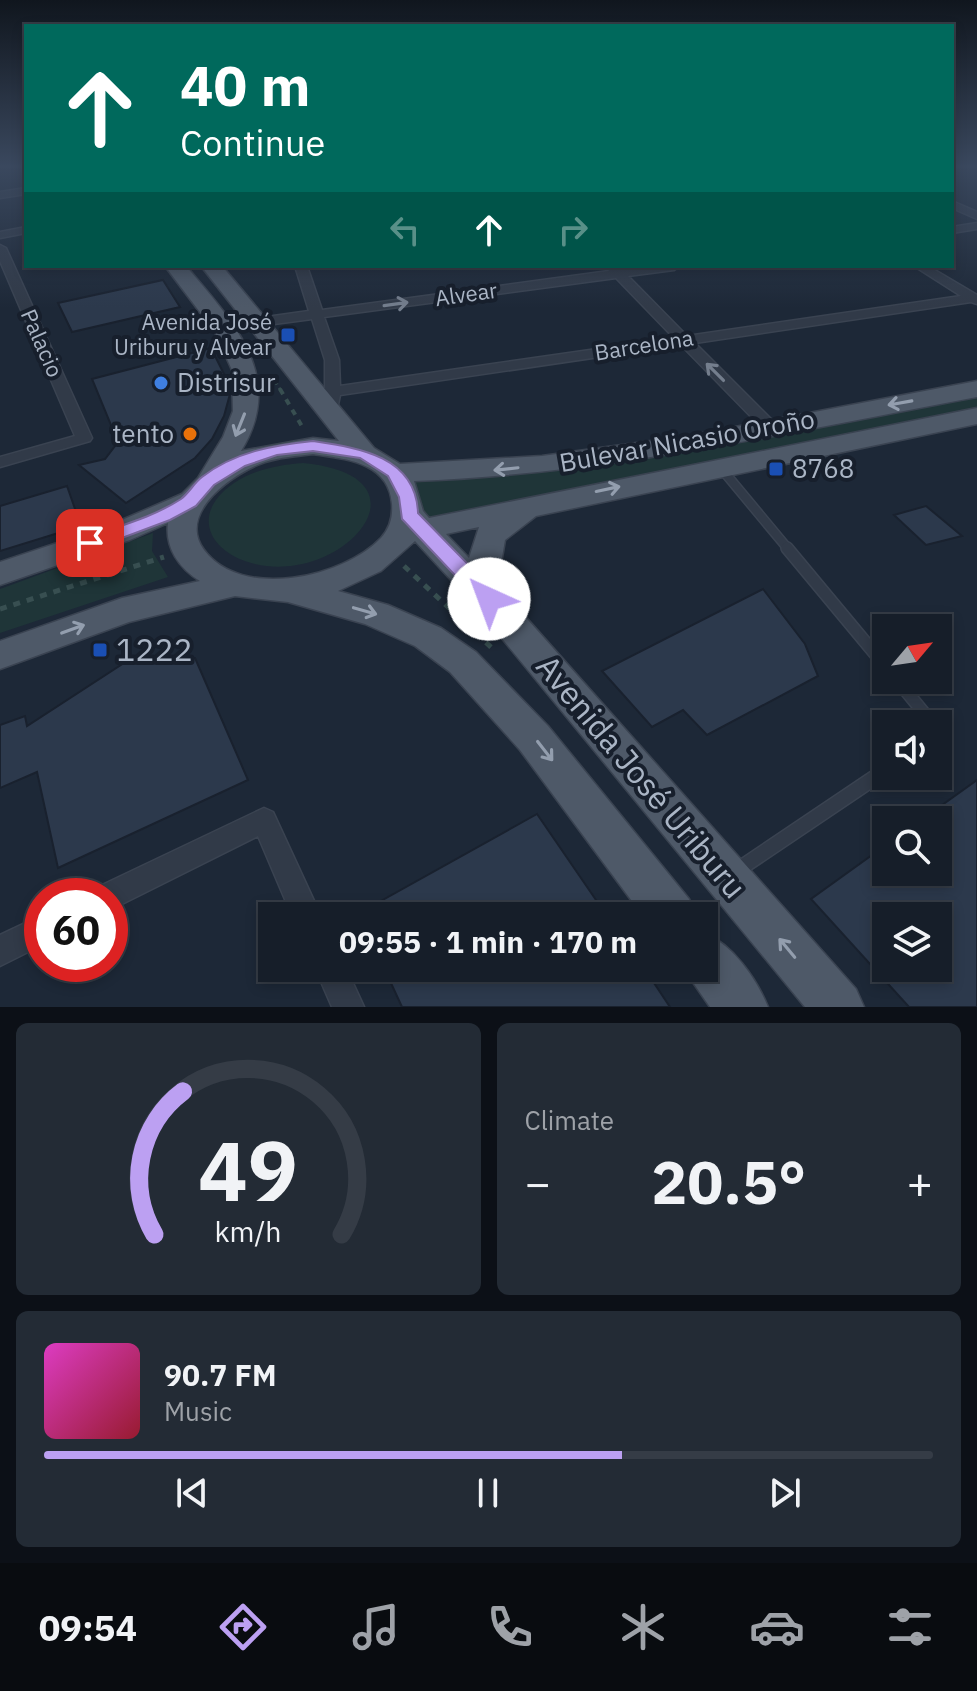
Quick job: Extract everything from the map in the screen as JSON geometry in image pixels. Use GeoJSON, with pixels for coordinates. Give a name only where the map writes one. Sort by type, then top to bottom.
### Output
{"type":"FeatureCollection","features":[{"type":"Feature","properties":{"kind":"main road"},"geometry":{"type":"LineString","coordinates":[[177,268],[222,325],[242,363],[247,384],[245,412],[236,436],[180,526],[185,551],[204,571],[234,585]]}},
{"type":"Feature","properties":{"kind":"main road"},"geometry":{"type":"LineString","coordinates":[[213,268],[328,400],[364,454]]}},
{"type":"Feature","properties":{"kind":"main road","name":"Bulevar Nicasio Oroño"},"geometry":{"type":"LineString","coordinates":[[395,473],[467,473],[588,460],[977,389]]}},
{"type":"Feature","properties":{"kind":"main road","name":"Bulevar Nicasio Oroño"},"geometry":{"type":"LineString","coordinates":[[411,525],[534,504],[977,416]]}},
{"type":"Feature","properties":{"kind":"main road"},"geometry":{"type":"LineString","coordinates":[[0,574],[119,533],[199,491],[239,462],[275,450],[313,446],[364,454],[395,473],[408,497],[411,525],[387,551],[345,577],[290,590],[234,585],[122,611],[0,655]]}},
{"type":"Feature","properties":{"kind":"main road"},"geometry":{"type":"LineString","coordinates":[[489,599],[482,575],[490,535],[534,504]]}},
{"type":"Feature","properties":{"kind":"main road","name":"Avenida José Uriburu"},"geometry":{"type":"LineString","coordinates":[[411,525],[489,599],[838,1007]]}},
{"type":"Feature","properties":{"kind":"main road","name":"Avenida José Uriburu"},"geometry":{"type":"LineString","coordinates":[[290,590],[376,614],[428,637],[463,662],[534,738],[661,902]]}},
{"type":"Feature","properties":{"kind":"main road"},"geometry":{"type":"LineString","coordinates":[[718,976],[742,1007]]}},
{"type":"Feature","properties":{"kind":"street"},"geometry":{"type":"LineString","coordinates":[[954,230],[977,226]]}},
{"type":"Feature","properties":{"kind":"street"},"geometry":{"type":"LineString","coordinates":[[0,235],[24,230]]}},
{"type":"Feature","properties":{"kind":"street","name":"Palacio"},"geometry":{"type":"LineString","coordinates":[[0,248],[84,438],[0,462]]}},
{"type":"Feature","properties":{"kind":"street"},"geometry":{"type":"LineString","coordinates":[[302,268],[332,360],[328,400]]}},
{"type":"Feature","properties":{"kind":"street","name":"Alvear"},"geometry":{"type":"LineString","coordinates":[[259,322],[644,268]]}},
{"type":"Feature","properties":{"kind":"street"},"geometry":{"type":"LineString","coordinates":[[923,268],[975,299]]}},
{"type":"Feature","properties":{"kind":"street"},"geometry":{"type":"LineString","coordinates":[[614,270],[770,427]]}},
{"type":"Feature","properties":{"kind":"street","name":"Barcelona"},"geometry":{"type":"LineString","coordinates":[[328,400],[681,339],[975,299]]}},
{"type":"Feature","properties":{"kind":"street"},"geometry":{"type":"LineString","coordinates":[[128,887],[264,820],[301,902]]}},
{"type":"Feature","properties":{"kind":"street"},"geometry":{"type":"LineString","coordinates":[[0,951],[24,939]]}},
{"type":"Feature","properties":{"kind":"street"},"geometry":{"type":"LineString","coordinates":[[336,982],[348,1007]]}},
{"type":"Feature","properties":{"kind":"lane"},"geometry":{"type":"LineString","coordinates":[[720,467],[872,650]]}},
{"type":"Feature","properties":{"kind":"lane"},"geometry":{"type":"LineString","coordinates":[[908,694],[922,710]]}},
{"type":"Feature","properties":{"kind":"lane"},"geometry":{"type":"LineString","coordinates":[[727,878],[872,780]]}},
{"type":"Feature","properties":{"kind":"path"},"geometry":{"type":"LineString","coordinates":[[0,609],[185,551]]}},
{"type":"Feature","properties":{"kind":"green space"},"geometry":{"type":"Polygon","coordinates":[[[977,389],[977,416],[423,528],[395,473],[467,473],[977,389]]]}},
{"type":"Feature","properties":{"kind":"green space"},"geometry":{"type":"Polygon","coordinates":[[[303,463],[343,472],[365,487],[371,506],[363,526],[345,545],[319,559],[288,566],[255,564],[239,559],[216,542],[210,531],[209,519],[220,495],[250,474],[303,463]]]}},
{"type":"Feature","properties":{"kind":"green space"},"geometry":{"type":"Polygon","coordinates":[[[153,533],[152,551],[168,577],[0,633],[0,589],[153,533]]]}},
{"type":"Feature","properties":{"kind":"building"},"geometry":{"type":"Polygon","coordinates":[[[163,280],[180,307],[72,332],[58,303],[163,280]]]}},
{"type":"Feature","properties":{"kind":"building"},"geometry":{"type":"Polygon","coordinates":[[[211,348],[229,384],[230,394],[224,416],[212,439],[195,458],[126,503],[79,465],[105,459],[118,442],[92,379],[211,348]]]}},
{"type":"Feature","properties":{"kind":"building"},"geometry":{"type":"Polygon","coordinates":[[[67,486],[81,526],[0,551],[0,506],[67,486]]]}},
{"type":"Feature","properties":{"kind":"building"},"geometry":{"type":"Polygon","coordinates":[[[926,506],[962,536],[926,545],[894,515],[926,506]]]}},
{"type":"Feature","properties":{"kind":"building"},"geometry":{"type":"Polygon","coordinates":[[[763,589],[805,644],[818,676],[707,735],[683,710],[652,727],[602,671],[763,589]]]}},
{"type":"Feature","properties":{"kind":"building"},"geometry":{"type":"Polygon","coordinates":[[[195,658],[248,780],[58,868],[37,772],[0,788],[0,725],[25,716],[27,726],[124,663],[195,658]]]}},
{"type":"Feature","properties":{"kind":"building"},"geometry":{"type":"Polygon","coordinates":[[[977,780],[977,1007],[909,1007],[886,982],[952,982],[952,902],[872,902],[872,966],[811,899],[872,855],[872,886],[952,886],[952,806],[941,806],[977,780]]]}},
{"type":"Feature","properties":{"kind":"building"},"geometry":{"type":"Polygon","coordinates":[[[537,814],[597,902],[379,902],[537,814]]]}},
{"type":"Feature","properties":{"kind":"building"},"geometry":{"type":"Polygon","coordinates":[[[390,982],[653,982],[670,1007],[402,1007],[390,982]]]}},
{"type":"Feature","properties":{"kind":"place","name":"Avenida José Uriburu y Alvear"},"geometry":{"type":"Point","coordinates":[288,335]}},
{"type":"Feature","properties":{"kind":"place","name":"Distrisur"},"geometry":{"type":"Point","coordinates":[161,383]}},
{"type":"Feature","properties":{"kind":"place","name":"tento"},"geometry":{"type":"Point","coordinates":[190,434]}},
{"type":"Feature","properties":{"kind":"place","name":"8768"},"geometry":{"type":"Point","coordinates":[776,469]}},
{"type":"Feature","properties":{"kind":"place","name":"1222"},"geometry":{"type":"Point","coordinates":[100,650]}},
{"type":"Feature","properties":{"kind":"route"},"geometry":{"type":"LineString","coordinates":[[90,543],[164,516],[189,502],[208,481],[239,462],[275,450],[313,446],[364,454],[395,473],[404,484],[409,515],[489,599]]}}]}
